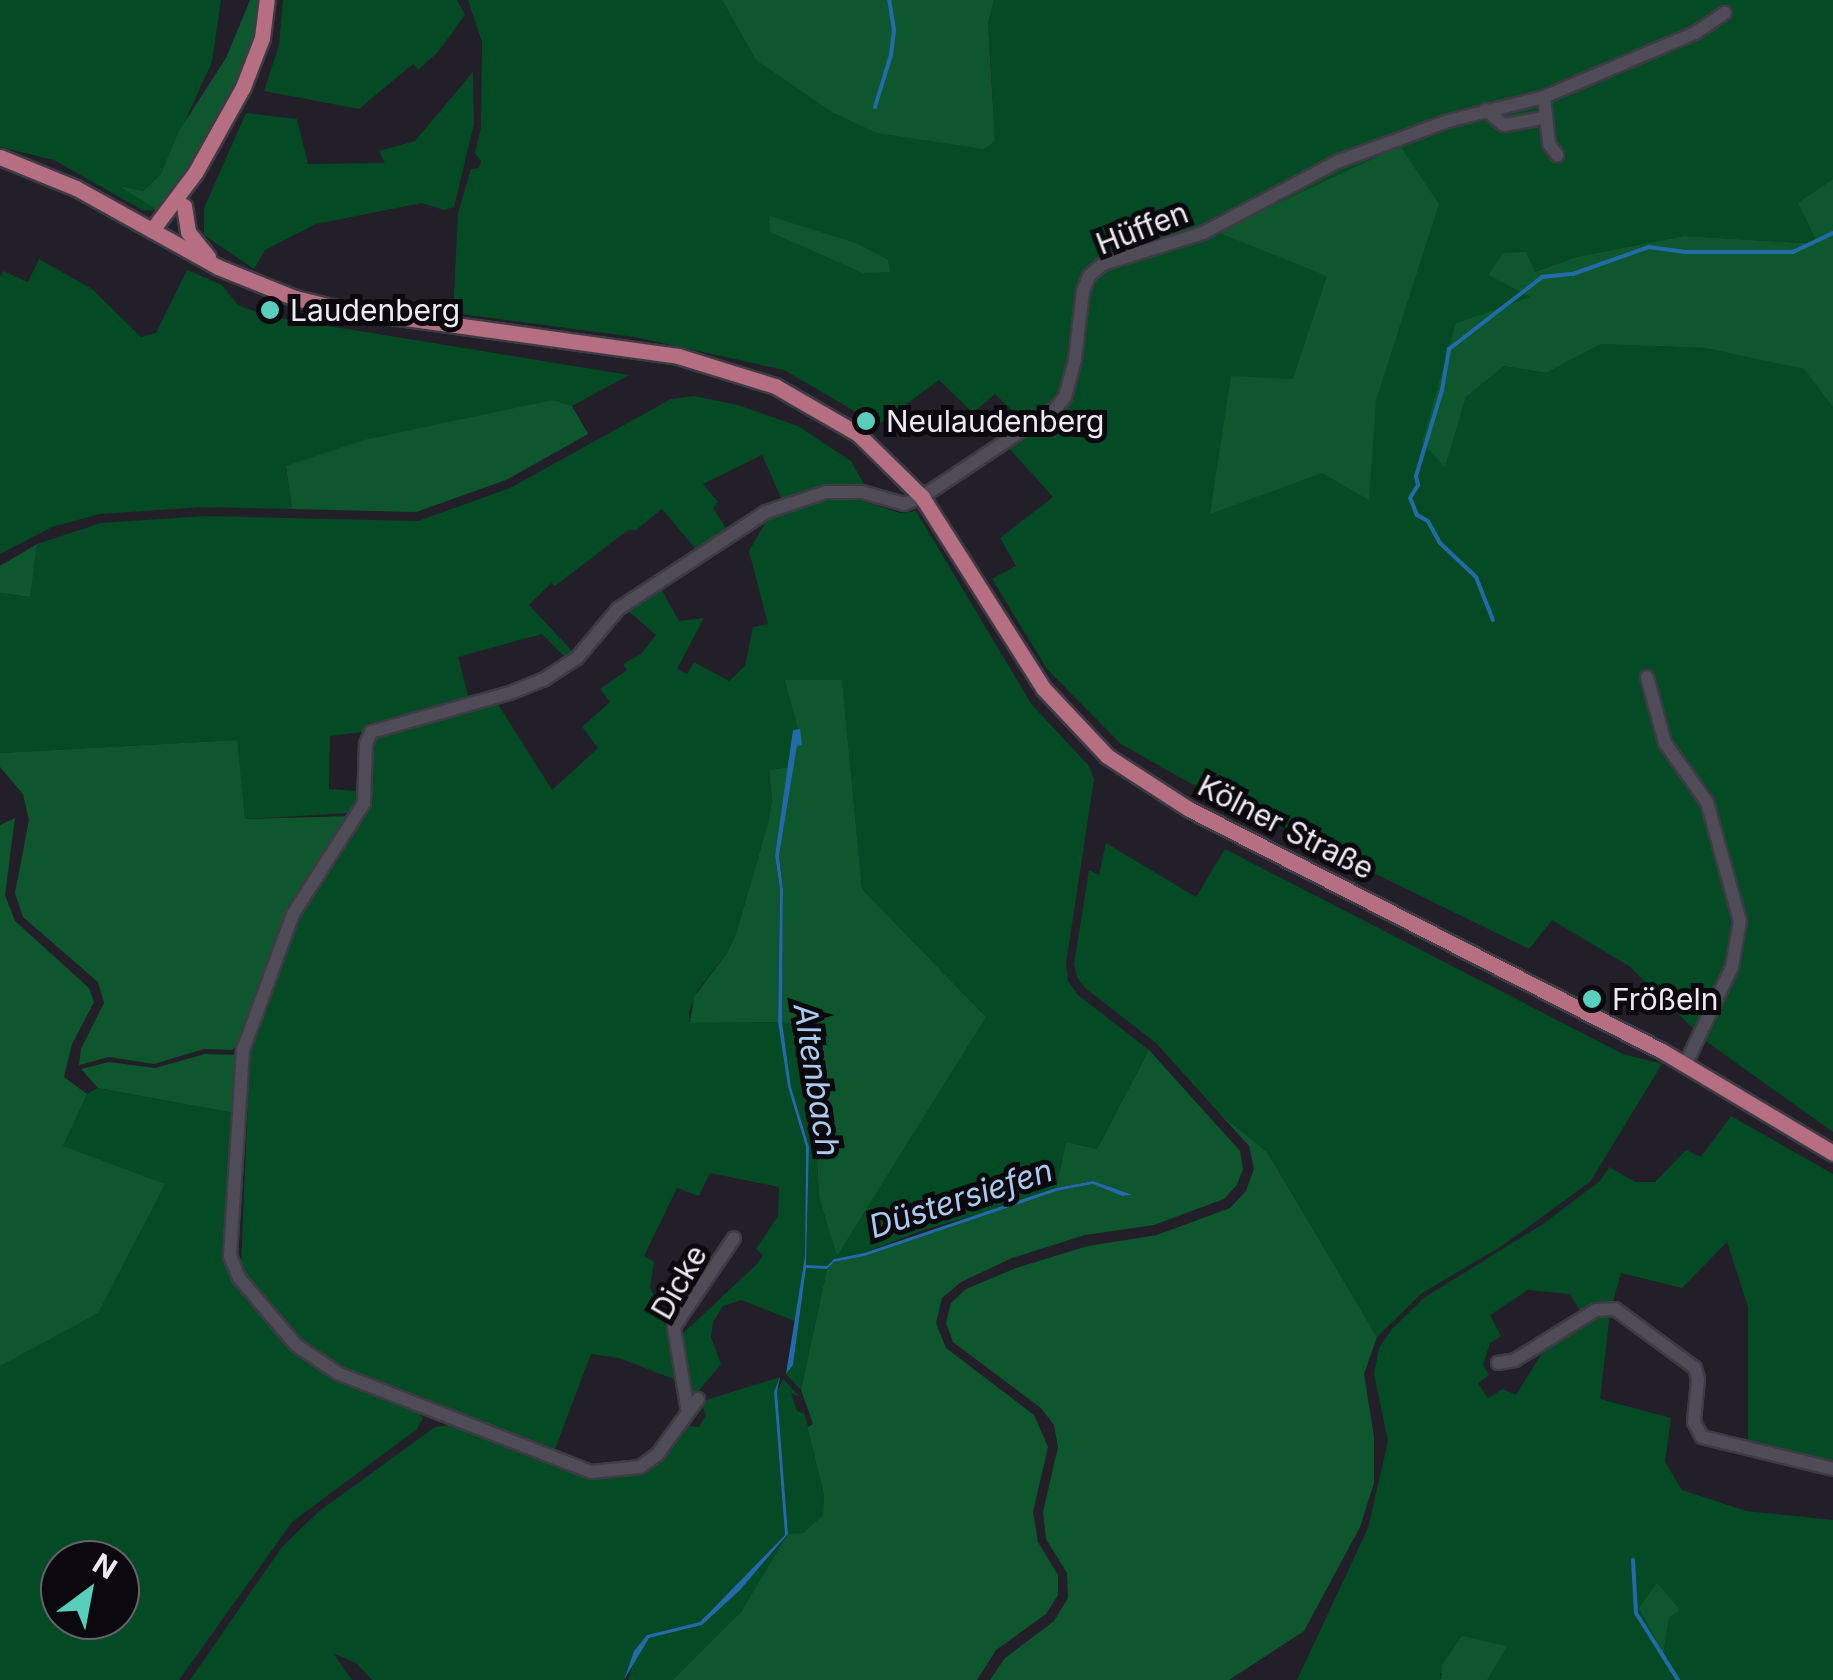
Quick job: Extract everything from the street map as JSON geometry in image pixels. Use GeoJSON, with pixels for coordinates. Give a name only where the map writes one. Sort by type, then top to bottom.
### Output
{"type":"FeatureCollection","features":[{"type":"Feature","properties":{"kind":"main road"},"geometry":{"type":"LineString","coordinates":[[158,234],[255,62],[267,0]]}},
{"type":"Feature","properties":{"kind":"main road"},"geometry":{"type":"LineString","coordinates":[[0,157],[76,188],[158,234]]}},
{"type":"Feature","properties":{"kind":"main road"},"geometry":{"type":"LineString","coordinates":[[158,234],[184,206],[195,173]]}},
{"type":"Feature","properties":{"kind":"main road"},"geometry":{"type":"LineString","coordinates":[[184,206],[188,232],[218,267]]}},
{"type":"Feature","properties":{"kind":"main road","name":"Kölner Straße"},"geometry":{"type":"LineString","coordinates":[[158,234],[218,267],[275,291],[340,308],[678,356],[776,386],[858,434],[922,497],[1044,688],[1106,756],[1146,785],[1673,1058],[1833,1154]]}},
{"type":"Feature","properties":{"kind":"street","name":"Hüffen"},"geometry":{"type":"LineString","coordinates":[[922,497],[1056,408],[1065,397],[1075,359],[1084,291],[1089,276],[1103,264],[1203,232],[1337,162],[1486,110],[1544,97],[1695,33],[1725,13]]}},
{"type":"Feature","properties":{"kind":"street"},"geometry":{"type":"LineString","coordinates":[[1544,97],[1543,118],[1549,144],[1557,155]]}},
{"type":"Feature","properties":{"kind":"street"},"geometry":{"type":"LineString","coordinates":[[1486,110],[1504,125],[1543,118]]}},
{"type":"Feature","properties":{"kind":"street"},"geometry":{"type":"LineString","coordinates":[[873,495],[874,478]]}},
{"type":"Feature","properties":{"kind":"street"},"geometry":{"type":"LineString","coordinates":[[698,1399],[657,1455],[640,1467],[590,1472],[555,1455],[373,1388],[316,1361],[259,1306],[230,1256],[243,1050],[292,914],[364,802],[366,744],[371,732],[528,687],[577,658],[618,609],[766,512],[826,492],[873,495],[904,504],[922,497]]}},
{"type":"Feature","properties":{"kind":"street"},"geometry":{"type":"LineString","coordinates":[[1648,677],[1665,743],[1707,802],[1740,920],[1732,967],[1673,1058]]}},
{"type":"Feature","properties":{"kind":"street","name":"Dicke"},"geometry":{"type":"LineString","coordinates":[[688,1412],[674,1328],[734,1238]]}},
{"type":"Feature","properties":{"kind":"street"},"geometry":{"type":"LineString","coordinates":[[1498,1364],[1515,1360],[1596,1310],[1615,1310],[1695,1368],[1698,1379],[1694,1422],[1702,1437],[1833,1469]]}},
{"type":"Feature","properties":{"kind":"green space"},"geometry":{"type":"Polygon","coordinates":[[[0,0],[221,0],[212,62],[161,174],[143,191],[122,187],[157,210],[144,211],[54,160],[0,147],[0,0]]]}},
{"type":"Feature","properties":{"kind":"green space"},"geometry":{"type":"Polygon","coordinates":[[[250,0],[262,0],[257,40],[247,68],[207,142],[157,210],[119,186],[143,191],[161,174],[179,131],[226,58],[250,0]]]}},
{"type":"Feature","properties":{"kind":"green space"},"geometry":{"type":"Polygon","coordinates":[[[283,0],[457,0],[465,15],[438,52],[418,70],[413,64],[359,109],[264,91],[279,45],[283,0]]]}},
{"type":"Feature","properties":{"kind":"green space"},"geometry":{"type":"Polygon","coordinates":[[[468,0],[722,0],[756,60],[995,140],[988,23],[994,0],[1833,0],[1833,179],[1799,203],[1820,244],[1684,236],[1576,257],[1534,272],[1503,254],[1488,275],[1533,297],[1456,323],[1445,466],[1466,397],[1504,366],[1546,373],[1601,344],[1705,348],[1805,369],[1833,407],[1833,1132],[1707,1042],[1629,966],[1552,920],[1529,949],[1190,783],[1121,744],[1047,669],[992,579],[1016,566],[1000,538],[1053,497],[1007,446],[1055,401],[1025,423],[995,394],[973,413],[939,380],[878,425],[784,370],[635,337],[453,313],[458,213],[471,169],[479,168],[481,161],[475,153],[481,127],[482,42],[468,0]]]}},
{"type":"Feature","properties":{"kind":"green space"},"geometry":{"type":"Polygon","coordinates":[[[722,0],[994,0],[988,23],[995,141],[984,149],[877,133],[832,112],[756,60],[722,0]]]}},
{"type":"Feature","properties":{"kind":"green space"},"geometry":{"type":"Polygon","coordinates":[[[473,72],[474,124],[454,207],[444,210],[422,203],[316,224],[265,250],[254,269],[204,235],[204,208],[246,113],[297,119],[308,164],[385,163],[379,151],[415,141],[473,72]]]}},
{"type":"Feature","properties":{"kind":"green space"},"geometry":{"type":"Polygon","coordinates":[[[1400,146],[1439,204],[1376,400],[1369,500],[1322,473],[1210,514],[1231,376],[1293,379],[1327,276],[1217,232],[1400,146]]]}},
{"type":"Feature","properties":{"kind":"green space"},"geometry":{"type":"Polygon","coordinates":[[[1833,179],[1833,407],[1804,369],[1705,348],[1601,344],[1546,373],[1504,366],[1466,397],[1445,467],[1422,443],[1456,323],[1531,297],[1488,275],[1503,253],[1526,252],[1535,272],[1576,257],[1684,236],[1818,244],[1798,203],[1833,179]]]}},
{"type":"Feature","properties":{"kind":"green space"},"geometry":{"type":"Polygon","coordinates":[[[769,216],[856,243],[888,260],[890,272],[863,273],[770,232],[769,216]]]}},
{"type":"Feature","properties":{"kind":"green space"},"geometry":{"type":"Polygon","coordinates":[[[39,259],[92,289],[141,337],[156,333],[187,270],[222,285],[238,305],[267,316],[629,375],[572,406],[553,400],[286,467],[292,509],[204,507],[100,514],[52,527],[0,554],[0,277],[3,271],[28,282],[39,259]]]}},
{"type":"Feature","properties":{"kind":"green space"},"geometry":{"type":"Polygon","coordinates":[[[694,396],[738,405],[798,426],[851,461],[865,486],[840,485],[782,500],[762,455],[703,484],[718,502],[713,508],[728,531],[694,553],[694,547],[662,509],[636,530],[628,530],[555,586],[551,583],[529,605],[574,653],[567,659],[542,634],[458,657],[469,699],[367,724],[362,732],[330,736],[329,789],[359,791],[353,813],[245,819],[236,740],[0,753],[0,593],[29,597],[37,544],[101,523],[204,516],[418,521],[510,488],[671,399],[694,396]]]}},
{"type":"Feature","properties":{"kind":"green space"},"geometry":{"type":"Polygon","coordinates":[[[553,400],[572,406],[588,434],[506,480],[416,512],[292,509],[286,466],[364,440],[553,400]]]}},
{"type":"Feature","properties":{"kind":"green space"},"geometry":{"type":"Polygon","coordinates":[[[828,498],[854,498],[900,513],[916,511],[1032,705],[1089,766],[1094,779],[1066,964],[1068,981],[1078,995],[1149,1050],[1097,1149],[1066,1142],[1056,1188],[1034,1199],[926,1229],[864,1253],[834,1259],[827,1266],[806,1265],[809,1147],[791,1087],[782,1022],[790,1022],[816,1137],[819,1197],[837,1255],[986,1017],[862,889],[842,681],[785,680],[800,729],[793,730],[790,767],[769,770],[772,800],[768,825],[736,934],[727,953],[698,990],[689,1012],[690,1023],[778,1022],[788,1087],[806,1147],[805,1256],[795,1321],[741,1300],[723,1306],[713,1322],[711,1337],[721,1364],[692,1399],[677,1339],[757,1264],[763,1255],[756,1249],[778,1216],[779,1187],[710,1173],[699,1196],[677,1188],[644,1256],[654,1262],[650,1287],[668,1329],[676,1380],[619,1358],[591,1354],[555,1449],[350,1371],[319,1354],[283,1324],[241,1267],[250,1047],[297,916],[369,804],[375,738],[385,730],[496,701],[552,790],[598,748],[582,727],[610,702],[600,689],[627,670],[623,664],[641,654],[656,635],[626,609],[659,585],[679,621],[704,618],[677,669],[687,674],[694,662],[729,681],[745,666],[753,627],[768,624],[749,551],[768,518],[828,498]]]}},
{"type":"Feature","properties":{"kind":"green space"},"geometry":{"type":"Polygon","coordinates":[[[37,544],[30,597],[0,593],[0,566],[37,544]]]}},
{"type":"Feature","properties":{"kind":"green space"},"geometry":{"type":"Polygon","coordinates":[[[785,680],[842,680],[862,889],[986,1017],[837,1256],[819,1197],[816,1137],[790,1023],[782,1022],[783,889],[779,856],[797,745],[802,744],[785,680]]]}},
{"type":"Feature","properties":{"kind":"green space"},"geometry":{"type":"Polygon","coordinates":[[[237,740],[245,819],[352,816],[288,912],[239,1044],[232,1050],[204,1049],[154,1064],[109,1057],[79,1065],[81,1049],[104,1003],[98,982],[23,917],[15,893],[29,820],[23,794],[0,767],[0,753],[237,740]]]}},
{"type":"Feature","properties":{"kind":"green space"},"geometry":{"type":"Polygon","coordinates":[[[790,767],[775,856],[780,889],[778,1022],[690,1023],[694,997],[727,953],[736,934],[768,824],[772,800],[769,770],[790,767]]]}},
{"type":"Feature","properties":{"kind":"green space"},"geometry":{"type":"Polygon","coordinates":[[[15,818],[5,895],[15,921],[89,988],[94,1002],[72,1044],[64,1077],[87,1094],[63,1146],[165,1184],[98,1313],[0,1366],[0,825],[15,818]]]}},
{"type":"Feature","properties":{"kind":"green space"},"geometry":{"type":"Polygon","coordinates":[[[1106,843],[1196,897],[1225,849],[1623,1054],[1662,1064],[1590,1182],[1502,1246],[1422,1293],[1377,1337],[1267,1152],[1220,1114],[1156,1043],[1085,988],[1077,977],[1074,964],[1089,870],[1099,875],[1106,843]]]}},
{"type":"Feature","properties":{"kind":"green space"},"geometry":{"type":"Polygon","coordinates":[[[1149,1050],[1240,1151],[1243,1169],[1237,1185],[1224,1199],[1154,1225],[1085,1235],[1012,1258],[961,1282],[942,1298],[936,1323],[946,1348],[1034,1415],[1048,1447],[1033,1512],[1038,1542],[1058,1575],[1058,1595],[1046,1614],[996,1650],[977,1680],[673,1680],[741,1612],[788,1534],[803,1533],[823,1515],[824,1495],[803,1409],[808,1427],[813,1424],[801,1390],[827,1269],[834,1262],[865,1256],[1057,1191],[1093,1184],[1122,1196],[1133,1195],[1093,1181],[1056,1188],[1066,1142],[1097,1149],[1149,1050]]]}},
{"type":"Feature","properties":{"kind":"green space"},"geometry":{"type":"Polygon","coordinates":[[[205,1054],[238,1055],[234,1113],[98,1088],[81,1069],[109,1062],[155,1068],[205,1054]]]}},
{"type":"Feature","properties":{"kind":"green space"},"geometry":{"type":"Polygon","coordinates":[[[98,1088],[234,1113],[229,1271],[275,1332],[312,1363],[415,1408],[423,1418],[417,1429],[292,1522],[179,1680],[0,1680],[0,1366],[17,1356],[165,1185],[62,1147],[87,1094],[98,1088]]]}},
{"type":"Feature","properties":{"kind":"green space"},"geometry":{"type":"Polygon","coordinates":[[[1220,1114],[1267,1152],[1377,1337],[1364,1374],[1374,1437],[1374,1483],[1360,1527],[1304,1631],[1229,1680],[990,1680],[1005,1658],[1054,1621],[1068,1598],[1067,1573],[1046,1539],[1043,1512],[1058,1447],[1054,1425],[1041,1408],[953,1342],[946,1323],[951,1303],[966,1289],[1016,1268],[1088,1246],[1157,1235],[1230,1208],[1246,1191],[1254,1169],[1249,1146],[1220,1114]]]}},
{"type":"Feature","properties":{"kind":"green space"},"geometry":{"type":"Polygon","coordinates":[[[1731,1116],[1833,1174],[1833,1464],[1748,1444],[1748,1307],[1727,1242],[1682,1288],[1621,1273],[1612,1305],[1582,1314],[1570,1294],[1528,1290],[1490,1315],[1501,1336],[1490,1343],[1483,1365],[1489,1375],[1478,1383],[1488,1398],[1503,1389],[1516,1395],[1547,1345],[1592,1316],[1610,1313],[1600,1399],[1671,1418],[1665,1462],[1682,1490],[1746,1511],[1833,1520],[1833,1680],[1487,1680],[1486,1676],[1440,1673],[1441,1680],[1297,1680],[1368,1528],[1388,1441],[1374,1374],[1379,1348],[1392,1329],[1425,1297],[1543,1224],[1600,1181],[1609,1167],[1635,1182],[1655,1182],[1686,1150],[1701,1157],[1731,1116]]]}},
{"type":"Feature","properties":{"kind":"green space"},"geometry":{"type":"Polygon","coordinates":[[[806,1268],[827,1269],[801,1390],[786,1374],[793,1365],[806,1268]]]}},
{"type":"Feature","properties":{"kind":"green space"},"geometry":{"type":"Polygon","coordinates":[[[780,1377],[774,1392],[785,1535],[700,1622],[647,1635],[634,1651],[624,1680],[372,1680],[356,1663],[333,1653],[352,1680],[190,1680],[282,1547],[318,1512],[435,1427],[456,1424],[593,1476],[631,1474],[646,1468],[683,1425],[699,1427],[706,1415],[700,1402],[780,1377]]]}},
{"type":"Feature","properties":{"kind":"green space"},"geometry":{"type":"Polygon","coordinates":[[[783,1379],[800,1397],[791,1393],[797,1411],[804,1413],[824,1495],[823,1515],[803,1533],[788,1535],[777,1392],[783,1379]]]}},
{"type":"Feature","properties":{"kind":"green space"},"geometry":{"type":"Polygon","coordinates":[[[788,1535],[741,1612],[673,1680],[628,1680],[637,1652],[649,1638],[702,1625],[740,1590],[788,1535]]]}},
{"type":"Feature","properties":{"kind":"green space"},"geometry":{"type":"Polygon","coordinates":[[[1657,1583],[1680,1610],[1669,1617],[1663,1653],[1639,1608],[1657,1583]]]}},
{"type":"Feature","properties":{"kind":"green space"},"geometry":{"type":"Polygon","coordinates":[[[1462,1636],[1507,1646],[1487,1680],[1441,1680],[1442,1665],[1462,1636]]]}},
{"type":"Feature","properties":{"kind":"water"},"geometry":{"type":"Polygon","coordinates":[[[800,729],[802,745],[797,746],[779,856],[783,889],[782,1022],[791,1087],[809,1147],[806,1265],[827,1266],[834,1259],[864,1253],[1056,1188],[1093,1181],[1133,1195],[1122,1196],[1093,1184],[1057,1191],[865,1256],[834,1262],[827,1269],[806,1268],[793,1365],[786,1374],[805,1256],[806,1147],[788,1087],[778,1022],[780,889],[775,856],[793,730],[800,729]]]}},
{"type":"Feature","properties":{"kind":"water"},"geometry":{"type":"Polygon","coordinates":[[[780,1377],[777,1392],[788,1534],[740,1590],[702,1625],[649,1638],[624,1680],[634,1651],[647,1635],[700,1622],[785,1535],[774,1392],[780,1377]]]}},
{"type":"Feature","properties":{"kind":"waterway"},"geometry":{"type":"LineString","coordinates":[[875,107],[891,55],[894,30],[889,0]]}},
{"type":"Feature","properties":{"kind":"waterway"},"geometry":{"type":"LineString","coordinates":[[1493,620],[1476,577],[1440,543],[1428,521],[1417,515],[1410,498],[1418,485],[1416,476],[1442,390],[1449,349],[1542,277],[1573,274],[1649,247],[1685,252],[1793,252],[1833,233]]}},
{"type":"Feature","properties":{"kind":"waterway"},"geometry":{"type":"LineString","coordinates":[[1633,1560],[1636,1613],[1678,1680]]}},
{"type":"Feature","properties":{"kind":"place","name":"Laudenberg"},"geometry":{"type":"Point","coordinates":[270,310]}},
{"type":"Feature","properties":{"kind":"place","name":"Neulaudenberg"},"geometry":{"type":"Point","coordinates":[866,421]}},
{"type":"Feature","properties":{"kind":"place","name":"Frößeln"},"geometry":{"type":"Point","coordinates":[1592,999]}},
{"type":"Feature","properties":{"kind":"water label","name":"Altenbach"},"geometry":{"type":"Point","coordinates":[816,1080]}},
{"type":"Feature","properties":{"kind":"water label","name":"Düstersiefen"},"geometry":{"type":"Point","coordinates":[961,1199]}}]}
